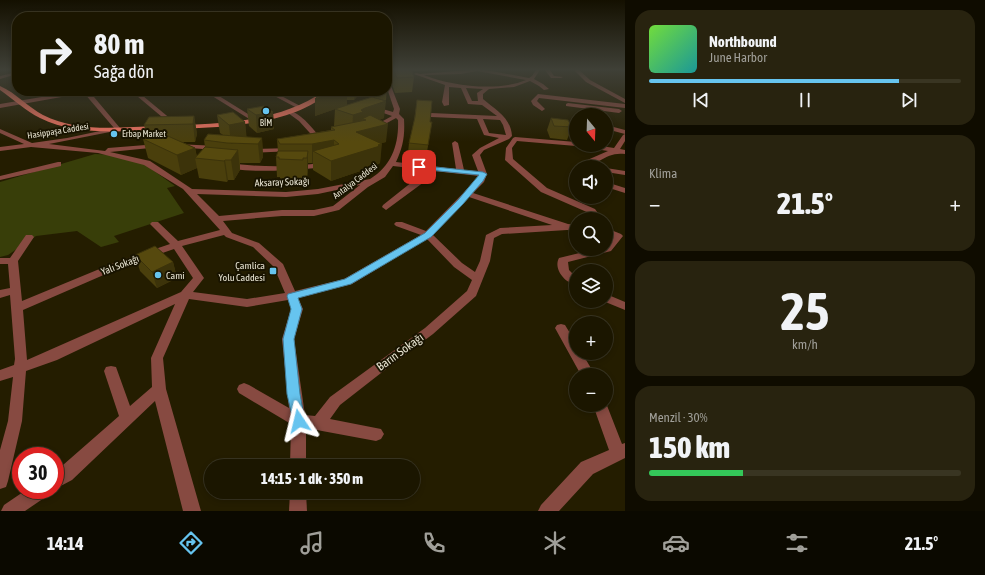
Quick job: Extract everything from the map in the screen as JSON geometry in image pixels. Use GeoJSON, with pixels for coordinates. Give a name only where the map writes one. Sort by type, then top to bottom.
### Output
{"type":"FeatureCollection","features":[{"type":"Feature","properties":{"kind":"main road"},"geometry":{"type":"LineString","coordinates":[[8,94],[42,116],[60,123],[107,129],[178,127],[253,120],[290,112],[301,108],[321,96]]}},
{"type":"Feature","properties":{"kind":"main road"},"geometry":{"type":"LineString","coordinates":[[21,96],[44,111],[62,119],[107,129]]}},
{"type":"Feature","properties":{"kind":"street"},"geometry":{"type":"LineString","coordinates":[[446,94],[446,105]]}},
{"type":"Feature","properties":{"kind":"street"},"geometry":{"type":"LineString","coordinates":[[466,94],[470,103],[484,103]]}},
{"type":"Feature","properties":{"kind":"street"},"geometry":{"type":"LineString","coordinates":[[480,94],[480,100],[502,118],[510,129],[509,160],[544,190],[593,212]]}},
{"type":"Feature","properties":{"kind":"street"},"geometry":{"type":"LineString","coordinates":[[612,94],[625,101]]}},
{"type":"Feature","properties":{"kind":"street","name":"Antalya Caddesi"},"geometry":{"type":"LineString","coordinates":[[217,219],[314,213],[336,208],[382,175],[391,164],[399,149],[402,134],[401,119],[396,115],[397,109],[392,95]]}},
{"type":"Feature","properties":{"kind":"street"},"geometry":{"type":"LineString","coordinates":[[0,106],[58,96]]}},
{"type":"Feature","properties":{"kind":"street"},"geometry":{"type":"LineString","coordinates":[[89,96],[118,129]]}},
{"type":"Feature","properties":{"kind":"street"},"geometry":{"type":"LineString","coordinates":[[140,96],[178,127]]}},
{"type":"Feature","properties":{"kind":"street"},"geometry":{"type":"LineString","coordinates":[[215,96],[253,120]]}},
{"type":"Feature","properties":{"kind":"street"},"geometry":{"type":"LineString","coordinates":[[278,96],[301,108]]}},
{"type":"Feature","properties":{"kind":"street"},"geometry":{"type":"LineString","coordinates":[[534,101],[538,96],[625,106]]}},
{"type":"Feature","properties":{"kind":"street"},"geometry":{"type":"LineString","coordinates":[[534,101],[535,104],[542,110]]}},
{"type":"Feature","properties":{"kind":"street"},"geometry":{"type":"LineString","coordinates":[[534,101],[625,112]]}},
{"type":"Feature","properties":{"kind":"street"},"geometry":{"type":"LineString","coordinates":[[367,108],[396,115]]}},
{"type":"Feature","properties":{"kind":"street"},"geometry":{"type":"LineString","coordinates":[[290,112],[302,120],[325,143],[315,146]]}},
{"type":"Feature","properties":{"kind":"street"},"geometry":{"type":"LineString","coordinates":[[366,131],[392,119],[396,115]]}},
{"type":"Feature","properties":{"kind":"street"},"geometry":{"type":"LineString","coordinates":[[431,115],[502,118]]}},
{"type":"Feature","properties":{"kind":"street"},"geometry":{"type":"LineString","coordinates":[[448,116],[451,124]]}},
{"type":"Feature","properties":{"kind":"street"},"geometry":{"type":"LineString","coordinates":[[479,117],[486,134],[510,138],[569,143]]}},
{"type":"Feature","properties":{"kind":"street","name":"Hasippaşa Caddesi"},"geometry":{"type":"LineString","coordinates":[[0,148],[32,145],[100,134],[118,129]]}},
{"type":"Feature","properties":{"kind":"street"},"geometry":{"type":"LineString","coordinates":[[613,129],[625,132]]}},
{"type":"Feature","properties":{"kind":"street"},"geometry":{"type":"LineString","coordinates":[[0,131],[32,145],[98,151],[147,163],[189,191],[217,219],[229,235],[256,245],[279,266],[297,309],[288,339],[294,394],[299,421],[298,459]]}},
{"type":"Feature","properties":{"kind":"street"},"geometry":{"type":"LineString","coordinates":[[596,160],[614,151],[625,136]]}},
{"type":"Feature","properties":{"kind":"street"},"geometry":{"type":"LineString","coordinates":[[0,376],[52,356],[185,295],[247,303],[292,296],[348,282],[428,235],[480,180],[483,174],[476,155],[482,149],[510,138]]}},
{"type":"Feature","properties":{"kind":"street"},"geometry":{"type":"LineString","coordinates":[[455,143],[460,171]]}},
{"type":"Feature","properties":{"kind":"street"},"geometry":{"type":"LineString","coordinates":[[98,151],[165,145],[227,149]]}},
{"type":"Feature","properties":{"kind":"street"},"geometry":{"type":"LineString","coordinates":[[165,145],[183,154]]}},
{"type":"Feature","properties":{"kind":"street"},"geometry":{"type":"LineString","coordinates":[[241,150],[300,150]]}},
{"type":"Feature","properties":{"kind":"street"},"geometry":{"type":"LineString","coordinates":[[614,151],[625,152]]}},
{"type":"Feature","properties":{"kind":"street"},"geometry":{"type":"LineString","coordinates":[[216,164],[267,168],[312,167],[333,162]]}},
{"type":"Feature","properties":{"kind":"street"},"geometry":{"type":"LineString","coordinates":[[0,178],[58,164]]}},
{"type":"Feature","properties":{"kind":"street"},"geometry":{"type":"LineString","coordinates":[[391,164],[483,174]]}},
{"type":"Feature","properties":{"kind":"street"},"geometry":{"type":"LineString","coordinates":[[386,207],[421,180],[433,168]]}},
{"type":"Feature","properties":{"kind":"street"},"geometry":{"type":"LineString","coordinates":[[613,171],[625,173]]}},
{"type":"Feature","properties":{"kind":"street","name":"Aksaray Sokağı"},"geometry":{"type":"LineString","coordinates":[[189,191],[254,194],[300,194],[374,180]]}},
{"type":"Feature","properties":{"kind":"street"},"geometry":{"type":"LineString","coordinates":[[613,187],[625,191]]}},
{"type":"Feature","properties":{"kind":"street"},"geometry":{"type":"LineString","coordinates":[[468,194],[569,226]]}},
{"type":"Feature","properties":{"kind":"street"},"geometry":{"type":"LineString","coordinates":[[155,224],[176,245],[199,278],[185,295],[157,358],[159,389],[192,511]]}},
{"type":"Feature","properties":{"kind":"street"},"geometry":{"type":"LineString","coordinates":[[399,224],[428,235],[458,265],[478,280]]}},
{"type":"Feature","properties":{"kind":"street","name":"Barın Sokağı"},"geometry":{"type":"LineString","coordinates":[[318,423],[335,401],[429,331],[472,293],[485,261],[489,237],[500,232],[569,227]]}},
{"type":"Feature","properties":{"kind":"street","name":"Yalı Sokağı"},"geometry":{"type":"LineString","coordinates":[[16,308],[118,265],[176,245],[226,231]]}},
{"type":"Feature","properties":{"kind":"street"},"geometry":{"type":"LineString","coordinates":[[0,481],[15,421],[21,359],[14,290],[6,261],[29,237]]}},
{"type":"Feature","properties":{"kind":"street"},"geometry":{"type":"LineString","coordinates":[[569,276],[565,272],[562,265],[563,260],[608,248],[622,237]]}},
{"type":"Feature","properties":{"kind":"street"},"geometry":{"type":"LineString","coordinates":[[0,294],[14,290]]}},
{"type":"Feature","properties":{"kind":"street"},"geometry":{"type":"LineString","coordinates":[[613,301],[625,306]]}},
{"type":"Feature","properties":{"kind":"street"},"geometry":{"type":"LineString","coordinates":[[562,328],[584,368]]}},
{"type":"Feature","properties":{"kind":"street"},"geometry":{"type":"LineString","coordinates":[[111,372],[127,419]]}},
{"type":"Feature","properties":{"kind":"street"},"geometry":{"type":"LineString","coordinates":[[64,475],[159,389]]}},
{"type":"Feature","properties":{"kind":"street"},"geometry":{"type":"LineString","coordinates":[[244,389],[299,421],[376,434]]}},
{"type":"Feature","properties":{"kind":"street"},"geometry":{"type":"LineString","coordinates":[[547,511],[587,468],[621,451],[603,412]]}},
{"type":"Feature","properties":{"kind":"street"},"geometry":{"type":"LineString","coordinates":[[10,511],[28,499]]}},
{"type":"Feature","properties":{"kind":"street"},"geometry":{"type":"LineString","coordinates":[[298,499],[298,511]]}},
{"type":"Feature","properties":{"kind":"green space"},"geometry":{"type":"Polygon","coordinates":[[[95,154],[115,155],[143,163],[175,186],[167,188],[184,213],[114,236],[119,242],[101,247],[77,231],[36,236],[8,255],[0,257],[0,182],[95,154]]]}},
{"type":"Feature","properties":{"kind":"building"},"geometry":{"type":"Polygon","coordinates":[[[372,97],[386,101],[365,108],[361,110],[363,112],[353,115],[335,109],[372,97]]]}},
{"type":"Feature","properties":{"kind":"building"},"geometry":{"type":"Polygon","coordinates":[[[417,100],[432,101],[430,122],[432,122],[428,145],[409,143],[417,100]]]}},
{"type":"Feature","properties":{"kind":"building"},"geometry":{"type":"Polygon","coordinates":[[[264,106],[273,112],[256,115],[247,109],[264,106]]]}},
{"type":"Feature","properties":{"kind":"building"},"geometry":{"type":"Polygon","coordinates":[[[233,112],[245,122],[229,125],[217,115],[233,112]]]}},
{"type":"Feature","properties":{"kind":"building"},"geometry":{"type":"Polygon","coordinates":[[[370,115],[388,124],[356,132],[382,144],[378,145],[380,146],[331,161],[313,151],[339,144],[334,140],[312,144],[280,144],[277,139],[335,130],[331,127],[366,120],[362,119],[370,115]]]}},
{"type":"Feature","properties":{"kind":"building"},"geometry":{"type":"Polygon","coordinates":[[[194,116],[193,124],[144,125],[149,117],[194,116]]]}},
{"type":"Feature","properties":{"kind":"building"},"geometry":{"type":"Polygon","coordinates":[[[551,118],[568,120],[569,122],[569,127],[554,126],[551,118]]]}},
{"type":"Feature","properties":{"kind":"building"},"geometry":{"type":"Polygon","coordinates":[[[161,133],[195,148],[177,155],[143,139],[161,133]]]}},
{"type":"Feature","properties":{"kind":"building"},"geometry":{"type":"Polygon","coordinates":[[[208,134],[262,138],[258,144],[227,143],[204,140],[208,134]]]}},
{"type":"Feature","properties":{"kind":"building"},"geometry":{"type":"Polygon","coordinates":[[[205,147],[238,150],[231,160],[224,161],[195,158],[205,147]]]}},
{"type":"Feature","properties":{"kind":"building"},"geometry":{"type":"Polygon","coordinates":[[[278,151],[308,151],[307,158],[303,158],[303,160],[279,159],[279,157],[276,157],[278,151]]]}},
{"type":"Feature","properties":{"kind":"building"},"geometry":{"type":"Polygon","coordinates":[[[155,246],[173,262],[152,272],[135,255],[155,246]]]}},
{"type":"Feature","properties":{"kind":"place","name":"BİM"},"geometry":{"type":"Point","coordinates":[266,111]}},
{"type":"Feature","properties":{"kind":"place","name":"Erbap Market"},"geometry":{"type":"Point","coordinates":[114,134]}},
{"type":"Feature","properties":{"kind":"place","name":"Çamlica Yolu Caddesi"},"geometry":{"type":"Point","coordinates":[273,271]}},
{"type":"Feature","properties":{"kind":"place","name":"Cami"},"geometry":{"type":"Point","coordinates":[158,275]}},
{"type":"Feature","properties":{"kind":"route"},"geometry":{"type":"LineString","coordinates":[[299,421],[294,394],[288,339],[297,309],[292,296],[348,282],[428,235],[461,202],[480,180],[483,174],[419,167]]}}]}
